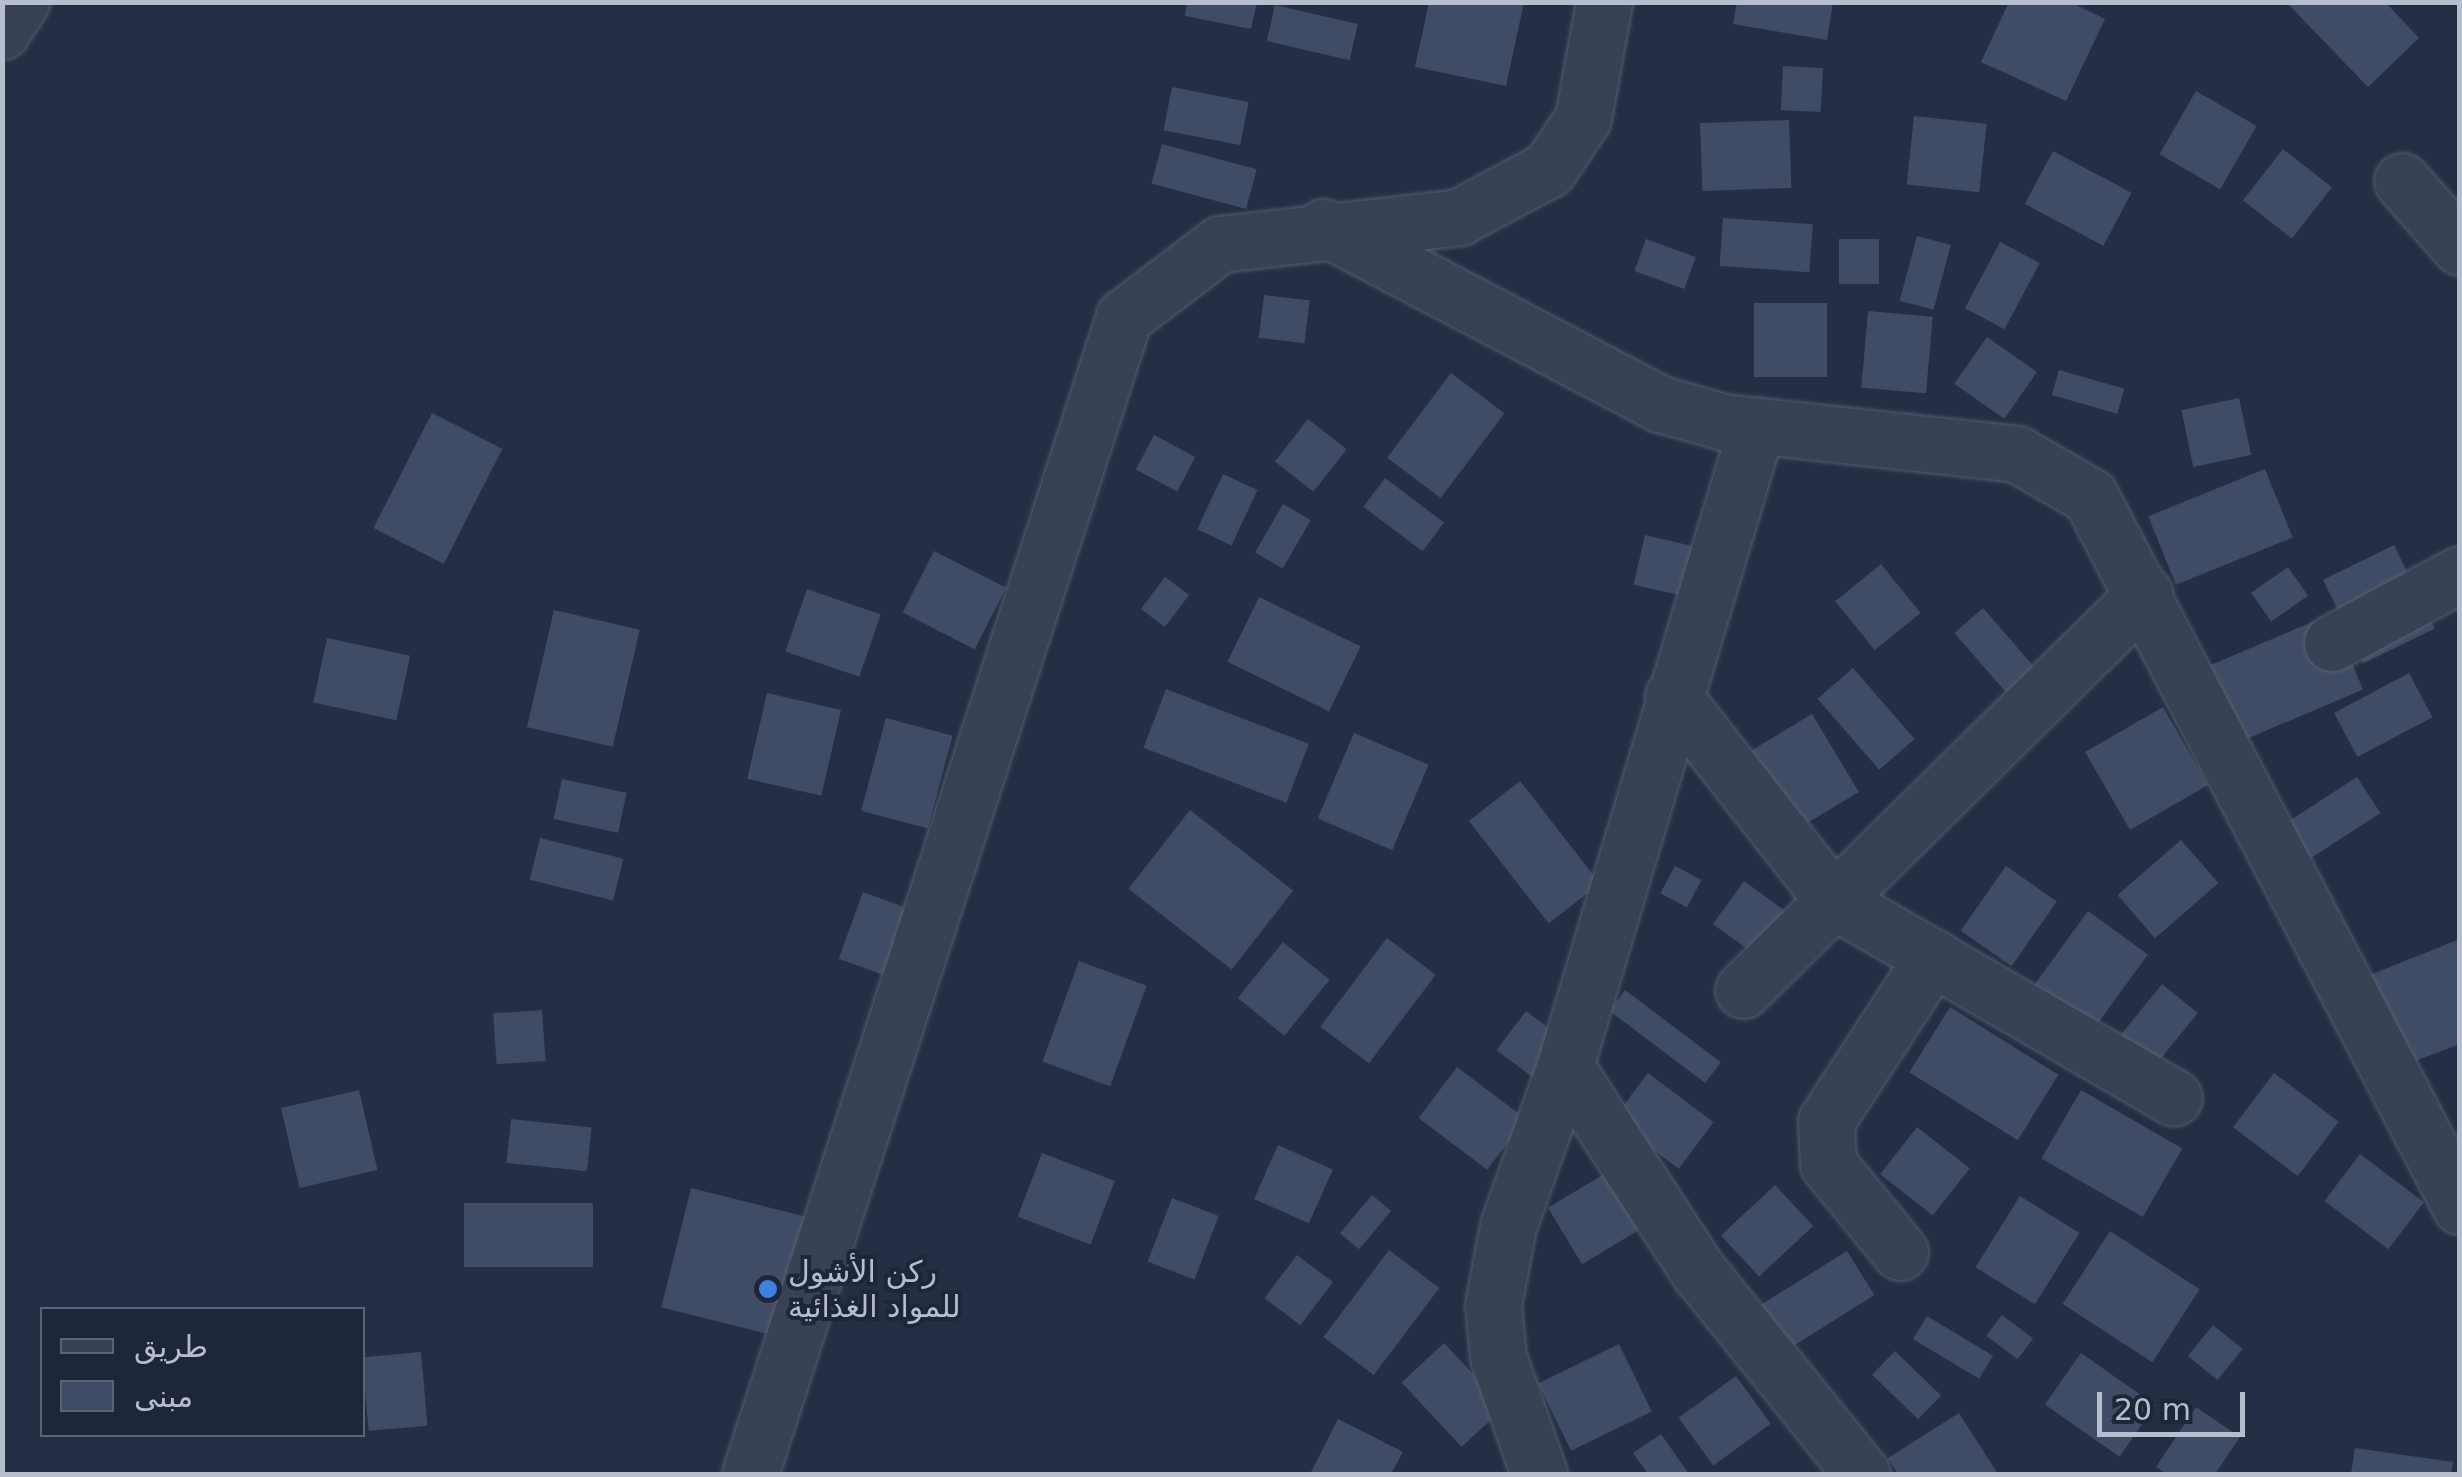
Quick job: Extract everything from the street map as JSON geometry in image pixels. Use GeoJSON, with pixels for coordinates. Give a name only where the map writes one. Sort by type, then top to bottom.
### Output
{"type":"FeatureCollection","features":[{"type":"Feature","properties":{"kind":"street"},"geometry":{"type":"LineString","coordinates":[[2,31],[21,2]]}},
{"type":"Feature","properties":{"kind":"street"},"geometry":{"type":"LineString","coordinates":[[750,1474],[1124,316],[1220,244],[1323,227],[1459,217],[1550,169],[1584,118],[1604,2]]}},
{"type":"Feature","properties":{"kind":"street"},"geometry":{"type":"LineString","coordinates":[[2402,181],[2460,247]]}},
{"type":"Feature","properties":{"kind":"street"},"geometry":{"type":"LineString","coordinates":[[1323,227],[1660,404],[1757,425],[2044,464],[2090,496],[2145,594],[2460,1206]]}},
{"type":"Feature","properties":{"kind":"street"},"geometry":{"type":"LineString","coordinates":[[1539,1474],[1498,1357],[1493,1305],[1508,1226],[1565,1066],[1757,425]]}},
{"type":"Feature","properties":{"kind":"street"},"geometry":{"type":"LineString","coordinates":[[2332,643],[2460,574]]}},
{"type":"Feature","properties":{"kind":"street"},"geometry":{"type":"LineString","coordinates":[[1743,990],[2145,594]]}},
{"type":"Feature","properties":{"kind":"street"},"geometry":{"type":"LineString","coordinates":[[1673,696],[1833,900],[2174,1098]]}},
{"type":"Feature","properties":{"kind":"street"},"geometry":{"type":"LineString","coordinates":[[1900,1252],[1828,1164],[1826,1120],[1933,958]]}},
{"type":"Feature","properties":{"kind":"street"},"geometry":{"type":"LineString","coordinates":[[1565,1066],[1700,1272],[1862,1474]]}},
{"type":"Feature","properties":{"kind":"building"},"geometry":{"type":"Polygon","coordinates":[[[1187,2],[1257,2],[1251,29],[1185,16],[1187,2]]]}},
{"type":"Feature","properties":{"kind":"building"},"geometry":{"type":"Polygon","coordinates":[[[1429,2],[1524,2],[1506,86],[1415,67],[1429,2]]]}},
{"type":"Feature","properties":{"kind":"building"},"geometry":{"type":"Polygon","coordinates":[[[1737,2],[1833,2],[1827,40],[1733,24],[1737,2]]]}},
{"type":"Feature","properties":{"kind":"building"},"geometry":{"type":"Polygon","coordinates":[[[2009,2],[2070,2],[2105,19],[2066,101],[1981,62],[2009,2]]]}},
{"type":"Feature","properties":{"kind":"building"},"geometry":{"type":"Polygon","coordinates":[[[2286,2],[2385,2],[2419,38],[2368,87],[2286,2]]]}},
{"type":"Feature","properties":{"kind":"building"},"geometry":{"type":"Polygon","coordinates":[[[1275,5],[1358,24],[1349,60],[1267,41],[1275,5]]]}},
{"type":"Feature","properties":{"kind":"building"},"geometry":{"type":"Polygon","coordinates":[[[1783,66],[1823,68],[1821,112],[1781,110],[1783,66]]]}},
{"type":"Feature","properties":{"kind":"building"},"geometry":{"type":"Polygon","coordinates":[[[1172,87],[1249,102],[1240,145],[1164,130],[1172,87]]]}},
{"type":"Feature","properties":{"kind":"building"},"geometry":{"type":"Polygon","coordinates":[[[2196,91],[2257,126],[2220,189],[2160,154],[2196,91]]]}},
{"type":"Feature","properties":{"kind":"building"},"geometry":{"type":"Polygon","coordinates":[[[1914,116],[1987,124],[1979,192],[1907,185],[1914,116]]]}},
{"type":"Feature","properties":{"kind":"building"},"geometry":{"type":"Polygon","coordinates":[[[1789,120],[1791,188],[1702,191],[1700,123],[1789,120]]]}},
{"type":"Feature","properties":{"kind":"building"},"geometry":{"type":"Polygon","coordinates":[[[1162,144],[1257,169],[1246,209],[1151,184],[1162,144]]]}},
{"type":"Feature","properties":{"kind":"building"},"geometry":{"type":"Polygon","coordinates":[[[2283,149],[2332,187],[2292,238],[2243,200],[2283,149]]]}},
{"type":"Feature","properties":{"kind":"building"},"geometry":{"type":"Polygon","coordinates":[[[2053,151],[2132,193],[2103,246],[2025,204],[2053,151]]]}},
{"type":"Feature","properties":{"kind":"building"},"geometry":{"type":"Polygon","coordinates":[[[1723,218],[1813,224],[1809,272],[1720,266],[1723,218]]]}},
{"type":"Feature","properties":{"kind":"building"},"geometry":{"type":"Polygon","coordinates":[[[1917,236],[1951,245],[1933,310],[1900,301],[1917,236]]]}},
{"type":"Feature","properties":{"kind":"building"},"geometry":{"type":"Polygon","coordinates":[[[1646,239],[1696,257],[1684,289],[1634,271],[1646,239]]]}},
{"type":"Feature","properties":{"kind":"building"},"geometry":{"type":"Polygon","coordinates":[[[1839,239],[1879,239],[1879,284],[1839,284],[1839,239]]]}},
{"type":"Feature","properties":{"kind":"building"},"geometry":{"type":"Polygon","coordinates":[[[2000,242],[2040,263],[2005,329],[1965,308],[2000,242]]]}},
{"type":"Feature","properties":{"kind":"building"},"geometry":{"type":"Polygon","coordinates":[[[1264,295],[1310,301],[1304,343],[1259,338],[1264,295]]]}},
{"type":"Feature","properties":{"kind":"building"},"geometry":{"type":"Polygon","coordinates":[[[1754,303],[1827,303],[1827,377],[1754,377],[1754,303]]]}},
{"type":"Feature","properties":{"kind":"building"},"geometry":{"type":"Polygon","coordinates":[[[1868,311],[1933,317],[1926,393],[1861,388],[1868,311]]]}},
{"type":"Feature","properties":{"kind":"building"},"geometry":{"type":"Polygon","coordinates":[[[1987,337],[2037,372],[2004,419],[1954,384],[1987,337]]]}},
{"type":"Feature","properties":{"kind":"building"},"geometry":{"type":"Polygon","coordinates":[[[2059,370],[2124,389],[2117,414],[2052,395],[2059,370]]]}},
{"type":"Feature","properties":{"kind":"building"},"geometry":{"type":"Polygon","coordinates":[[[1451,373],[1505,413],[1441,498],[1387,458],[1451,373]]]}},
{"type":"Feature","properties":{"kind":"building"},"geometry":{"type":"Polygon","coordinates":[[[2239,398],[2251,455],[2193,467],[2181,410],[2239,398]]]}},
{"type":"Feature","properties":{"kind":"building"},"geometry":{"type":"Polygon","coordinates":[[[432,413],[502,449],[444,564],[373,528],[432,413]]]}},
{"type":"Feature","properties":{"kind":"building"},"geometry":{"type":"Polygon","coordinates":[[[1308,419],[1347,449],[1313,492],[1275,462],[1308,419]]]}},
{"type":"Feature","properties":{"kind":"building"},"geometry":{"type":"Polygon","coordinates":[[[1154,435],[1195,457],[1177,492],[1136,469],[1154,435]]]}},
{"type":"Feature","properties":{"kind":"building"},"geometry":{"type":"Polygon","coordinates":[[[2265,469],[2293,538],[2176,585],[2148,516],[2265,469]]]}},
{"type":"Feature","properties":{"kind":"building"},"geometry":{"type":"Polygon","coordinates":[[[1223,474],[1257,490],[1232,545],[1197,529],[1223,474]]]}},
{"type":"Feature","properties":{"kind":"building"},"geometry":{"type":"Polygon","coordinates":[[[1385,478],[1444,523],[1422,551],[1363,507],[1385,478]]]}},
{"type":"Feature","properties":{"kind":"building"},"geometry":{"type":"Polygon","coordinates":[[[1283,504],[1311,520],[1283,568],[1255,552],[1283,504]]]}},
{"type":"Feature","properties":{"kind":"building"},"geometry":{"type":"Polygon","coordinates":[[[1645,535],[1697,547],[1685,597],[1634,585],[1645,535]]]}},
{"type":"Feature","properties":{"kind":"building"},"geometry":{"type":"Polygon","coordinates":[[[2394,545],[2435,629],[2364,663],[2323,580],[2394,545]]]}},
{"type":"Feature","properties":{"kind":"building"},"geometry":{"type":"Polygon","coordinates":[[[934,551],[1006,588],[975,649],[903,612],[934,551]]]}},
{"type":"Feature","properties":{"kind":"building"},"geometry":{"type":"Polygon","coordinates":[[[1881,564],[1921,613],[1875,650],[1835,601],[1881,564]]]}},
{"type":"Feature","properties":{"kind":"building"},"geometry":{"type":"Polygon","coordinates":[[[2288,567],[2308,596],[2271,621],[2251,593],[2288,567]]]}},
{"type":"Feature","properties":{"kind":"building"},"geometry":{"type":"Polygon","coordinates":[[[1165,577],[1189,595],[1165,627],[1141,609],[1165,577]]]}},
{"type":"Feature","properties":{"kind":"building"},"geometry":{"type":"Polygon","coordinates":[[[807,589],[881,614],[859,677],[786,651],[807,589]]]}},
{"type":"Feature","properties":{"kind":"building"},"geometry":{"type":"Polygon","coordinates":[[[1259,597],[1361,647],[1329,711],[1227,662],[1259,597]]]}},
{"type":"Feature","properties":{"kind":"building"},"geometry":{"type":"Polygon","coordinates":[[[1983,608],[2035,668],[2006,693],[1954,633],[1983,608]]]}},
{"type":"Feature","properties":{"kind":"building"},"geometry":{"type":"Polygon","coordinates":[[[554,610],[640,630],[613,747],[527,727],[554,610]]]}},
{"type":"Feature","properties":{"kind":"building"},"geometry":{"type":"Polygon","coordinates":[[[2331,614],[2363,689],[2240,742],[2208,666],[2331,614]]]}},
{"type":"Feature","properties":{"kind":"building"},"geometry":{"type":"Polygon","coordinates":[[[327,638],[410,656],[396,720],[313,703],[327,638]]]}},
{"type":"Feature","properties":{"kind":"building"},"geometry":{"type":"Polygon","coordinates":[[[1853,668],[1915,739],[1879,770],[1818,699],[1853,668]]]}},
{"type":"Feature","properties":{"kind":"building"},"geometry":{"type":"Polygon","coordinates":[[[2409,673],[2432,717],[2357,757],[2334,713],[2409,673]]]}},
{"type":"Feature","properties":{"kind":"building"},"geometry":{"type":"Polygon","coordinates":[[[1166,689],[1309,744],[1286,803],[1143,748],[1166,689]]]}},
{"type":"Feature","properties":{"kind":"building"},"geometry":{"type":"Polygon","coordinates":[[[767,693],[841,710],[821,796],[747,779],[767,693]]]}},
{"type":"Feature","properties":{"kind":"building"},"geometry":{"type":"Polygon","coordinates":[[[2163,707],[2208,785],[2130,830],[2085,752],[2163,707]]]}},
{"type":"Feature","properties":{"kind":"building"},"geometry":{"type":"Polygon","coordinates":[[[1812,714],[1859,792],[1795,831],[1748,753],[1812,714]]]}},
{"type":"Feature","properties":{"kind":"building"},"geometry":{"type":"Polygon","coordinates":[[[886,718],[953,736],[928,829],[861,811],[886,718]]]}},
{"type":"Feature","properties":{"kind":"building"},"geometry":{"type":"Polygon","coordinates":[[[1354,733],[1429,765],[1392,850],[1318,819],[1354,733]]]}},
{"type":"Feature","properties":{"kind":"building"},"geometry":{"type":"Polygon","coordinates":[[[2357,777],[2380,813],[2305,862],[2282,826],[2357,777]]]}},
{"type":"Feature","properties":{"kind":"building"},"geometry":{"type":"Polygon","coordinates":[[[562,779],[627,793],[618,833],[553,819],[562,779]]]}},
{"type":"Feature","properties":{"kind":"building"},"geometry":{"type":"Polygon","coordinates":[[[1520,781],[1600,883],[1549,923],[1469,821],[1520,781]]]}},
{"type":"Feature","properties":{"kind":"building"},"geometry":{"type":"Polygon","coordinates":[[[1190,810],[1293,891],[1232,969],[1128,889],[1190,810]]]}},
{"type":"Feature","properties":{"kind":"building"},"geometry":{"type":"Polygon","coordinates":[[[540,838],[623,859],[613,901],[530,880],[540,838]]]}},
{"type":"Feature","properties":{"kind":"building"},"geometry":{"type":"Polygon","coordinates":[[[2181,840],[2218,883],[2155,938],[2118,895],[2181,840]]]}},
{"type":"Feature","properties":{"kind":"building"},"geometry":{"type":"Polygon","coordinates":[[[1675,866],[1701,880],[1687,907],[1660,893],[1675,866]]]}},
{"type":"Feature","properties":{"kind":"building"},"geometry":{"type":"Polygon","coordinates":[[[2006,866],[2057,902],[2011,966],[1961,931],[2006,866]]]}},
{"type":"Feature","properties":{"kind":"building"},"geometry":{"type":"Polygon","coordinates":[[[1744,881],[1786,912],[1755,954],[1713,924],[1744,881]]]}},
{"type":"Feature","properties":{"kind":"building"},"geometry":{"type":"Polygon","coordinates":[[[863,892],[918,912],[894,979],[839,959],[863,892]]]}},
{"type":"Feature","properties":{"kind":"building"},"geometry":{"type":"Polygon","coordinates":[[[2088,911],[2148,954],[2089,1035],[2029,992],[2088,911]]]}},
{"type":"Feature","properties":{"kind":"building"},"geometry":{"type":"Polygon","coordinates":[[[1387,938],[1436,975],[1369,1063],[1320,1027],[1387,938]]]}},
{"type":"Feature","properties":{"kind":"building"},"geometry":{"type":"Polygon","coordinates":[[[2460,939],[2460,1044],[2392,1070],[2357,980],[2460,939]]]}},
{"type":"Feature","properties":{"kind":"building"},"geometry":{"type":"Polygon","coordinates":[[[1283,942],[1330,980],[1284,1036],[1238,998],[1283,942]]]}},
{"type":"Feature","properties":{"kind":"building"},"geometry":{"type":"Polygon","coordinates":[[[1079,961],[1147,986],[1110,1086],[1042,1062],[1079,961]]]}},
{"type":"Feature","properties":{"kind":"building"},"geometry":{"type":"Polygon","coordinates":[[[2162,984],[2198,1013],[2155,1066],[2119,1037],[2162,984]]]}},
{"type":"Feature","properties":{"kind":"building"},"geometry":{"type":"Polygon","coordinates":[[[1625,990],[1721,1062],[1705,1083],[1609,1011],[1625,990]]]}},
{"type":"Feature","properties":{"kind":"building"},"geometry":{"type":"Polygon","coordinates":[[[1950,1007],[2059,1075],[2018,1140],[1909,1072],[1950,1007]]]}},
{"type":"Feature","properties":{"kind":"building"},"geometry":{"type":"Polygon","coordinates":[[[542,1010],[546,1061],[497,1064],[493,1013],[542,1010]]]}},
{"type":"Feature","properties":{"kind":"building"},"geometry":{"type":"Polygon","coordinates":[[[1526,1011],[1562,1038],[1532,1077],[1497,1050],[1526,1011]]]}},
{"type":"Feature","properties":{"kind":"building"},"geometry":{"type":"Polygon","coordinates":[[[1457,1067],[1526,1119],[1487,1170],[1418,1118],[1457,1067]]]}},
{"type":"Feature","properties":{"kind":"building"},"geometry":{"type":"Polygon","coordinates":[[[1648,1073],[1713,1122],[1679,1169],[1613,1119],[1648,1073]]]}},
{"type":"Feature","properties":{"kind":"building"},"geometry":{"type":"Polygon","coordinates":[[[2274,1073],[2339,1122],[2298,1176],[2233,1127],[2274,1073]]]}},
{"type":"Feature","properties":{"kind":"building"},"geometry":{"type":"Polygon","coordinates":[[[359,1090],[377,1170],[299,1188],[281,1108],[359,1090]]]}},
{"type":"Feature","properties":{"kind":"building"},"geometry":{"type":"Polygon","coordinates":[[[2081,1090],[2182,1148],[2143,1217],[2042,1158],[2081,1090]]]}},
{"type":"Feature","properties":{"kind":"building"},"geometry":{"type":"Polygon","coordinates":[[[511,1119],[592,1127],[587,1171],[506,1163],[511,1119]]]}},
{"type":"Feature","properties":{"kind":"building"},"geometry":{"type":"Polygon","coordinates":[[[1917,1127],[1970,1168],[1933,1216],[1880,1174],[1917,1127]]]}},
{"type":"Feature","properties":{"kind":"building"},"geometry":{"type":"Polygon","coordinates":[[[1278,1145],[1333,1169],[1309,1223],[1254,1199],[1278,1145]]]}},
{"type":"Feature","properties":{"kind":"building"},"geometry":{"type":"Polygon","coordinates":[[[1042,1153],[1115,1181],[1090,1244],[1018,1216],[1042,1153]]]}},
{"type":"Feature","properties":{"kind":"building"},"geometry":{"type":"Polygon","coordinates":[[[2360,1154],[2424,1202],[2388,1249],[2324,1201],[2360,1154]]]}},
{"type":"Feature","properties":{"kind":"building"},"geometry":{"type":"Polygon","coordinates":[[[1614,1168],[1648,1225],[1582,1264],[1548,1208],[1614,1168]]]}},
{"type":"Feature","properties":{"kind":"building"},"geometry":{"type":"Polygon","coordinates":[[[1775,1185],[1813,1226],[1759,1276],[1721,1235],[1775,1185]]]}},
{"type":"Feature","properties":{"kind":"building"},"geometry":{"type":"Polygon","coordinates":[[[691,1188],[817,1219],[787,1339],[661,1307],[691,1188]]]}},
{"type":"Feature","properties":{"kind":"building"},"geometry":{"type":"Polygon","coordinates":[[[1372,1195],[1391,1211],[1359,1249],[1340,1233],[1372,1195]]]}},
{"type":"Feature","properties":{"kind":"building"},"geometry":{"type":"Polygon","coordinates":[[[2020,1196],[2079,1233],[2035,1304],[1975,1267],[2020,1196]]]}},
{"type":"Feature","properties":{"kind":"building"},"geometry":{"type":"Polygon","coordinates":[[[1172,1198],[1219,1216],[1194,1279],[1148,1261],[1172,1198]]]}},
{"type":"Feature","properties":{"kind":"building"},"geometry":{"type":"Polygon","coordinates":[[[464,1203],[593,1203],[593,1267],[464,1267],[464,1203]]]}},
{"type":"Feature","properties":{"kind":"building"},"geometry":{"type":"Polygon","coordinates":[[[2110,1231],[2200,1289],[2152,1362],[2063,1304],[2110,1231]]]}},
{"type":"Feature","properties":{"kind":"building"},"geometry":{"type":"Polygon","coordinates":[[[1389,1250],[1439,1288],[1374,1375],[1323,1337],[1389,1250]]]}},
{"type":"Feature","properties":{"kind":"building"},"geometry":{"type":"Polygon","coordinates":[[[1847,1251],[1875,1295],[1788,1349],[1760,1305],[1847,1251]]]}},
{"type":"Feature","properties":{"kind":"building"},"geometry":{"type":"Polygon","coordinates":[[[1297,1255],[1333,1282],[1300,1325],[1265,1298],[1297,1255]]]}},
{"type":"Feature","properties":{"kind":"building"},"geometry":{"type":"Polygon","coordinates":[[[2002,1315],[2033,1338],[2017,1359],[1986,1336],[2002,1315]]]}},
{"type":"Feature","properties":{"kind":"building"},"geometry":{"type":"Polygon","coordinates":[[[1927,1316],[1993,1356],[1979,1379],[1913,1339],[1927,1316]]]}},
{"type":"Feature","properties":{"kind":"building"},"geometry":{"type":"Polygon","coordinates":[[[2213,1325],[2243,1349],[2217,1380],[2188,1356],[2213,1325]]]}},
{"type":"Feature","properties":{"kind":"building"},"geometry":{"type":"Polygon","coordinates":[[[1444,1343],[1504,1407],[1462,1447],[1402,1383],[1444,1343]]]}},
{"type":"Feature","properties":{"kind":"building"},"geometry":{"type":"Polygon","coordinates":[[[1619,1344],[1652,1411],[1571,1451],[1538,1383],[1619,1344]]]}},
{"type":"Feature","properties":{"kind":"building"},"geometry":{"type":"Polygon","coordinates":[[[1895,1351],[1941,1395],[1918,1419],[1872,1375],[1895,1351]]]}},
{"type":"Feature","properties":{"kind":"building"},"geometry":{"type":"Polygon","coordinates":[[[421,1352],[427,1426],[369,1431],[365,1357],[421,1352]]]}},
{"type":"Feature","properties":{"kind":"building"},"geometry":{"type":"Polygon","coordinates":[[[2081,1353],[2156,1405],[2119,1457],[2045,1405],[2081,1353]]]}},
{"type":"Feature","properties":{"kind":"building"},"geometry":{"type":"Polygon","coordinates":[[[1736,1376],[1771,1424],[1713,1465],[1679,1418],[1736,1376]]]}},
{"type":"Feature","properties":{"kind":"building"},"geometry":{"type":"Polygon","coordinates":[[[2196,1407],[2240,1437],[2215,1474],[2167,1474],[2156,1467],[2196,1407]]]}},
{"type":"Feature","properties":{"kind":"building"},"geometry":{"type":"Polygon","coordinates":[[[1959,1413],[1998,1474],[1898,1474],[1888,1458],[1959,1413]]]}},
{"type":"Feature","properties":{"kind":"building"},"geometry":{"type":"Polygon","coordinates":[[[1338,1419],[1403,1452],[1391,1474],[1310,1474],[1338,1419]]]}},
{"type":"Feature","properties":{"kind":"building"},"geometry":{"type":"Polygon","coordinates":[[[1661,1434],[1689,1474],[1648,1474],[1633,1453],[1661,1434]]]}},
{"type":"Feature","properties":{"kind":"building"},"geometry":{"type":"Polygon","coordinates":[[[2355,1448],[2453,1462],[2451,1474],[2351,1474],[2355,1448]]]}},
{"type":"Feature","properties":{"kind":"place","name":"ركن الأشول للمواد الغذائية"},"geometry":{"type":"Point","coordinates":[768,1289]}}]}
